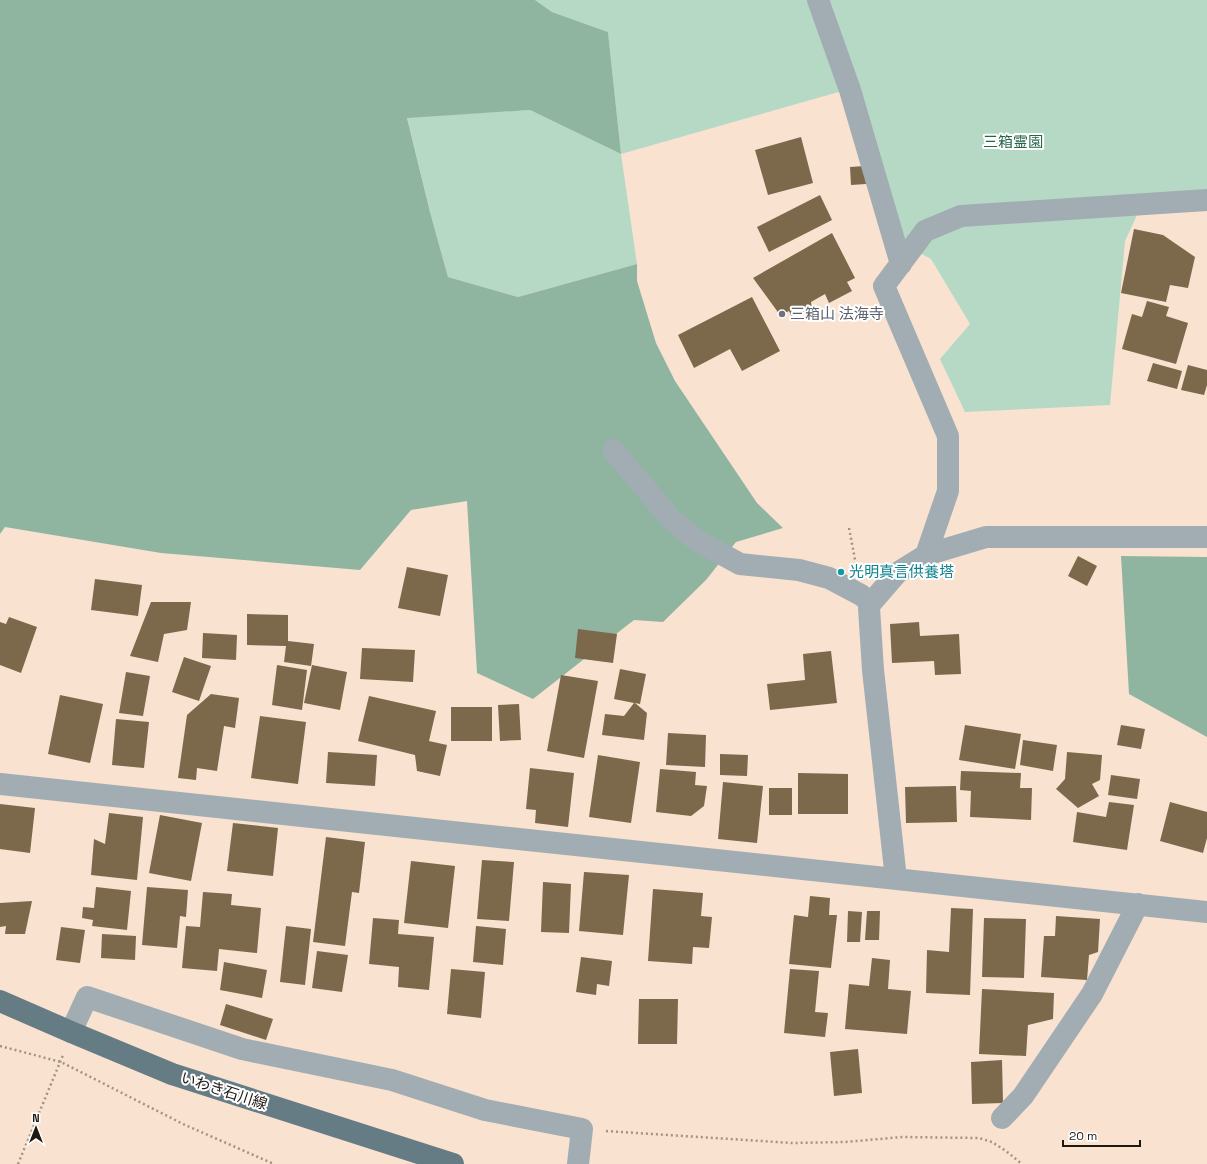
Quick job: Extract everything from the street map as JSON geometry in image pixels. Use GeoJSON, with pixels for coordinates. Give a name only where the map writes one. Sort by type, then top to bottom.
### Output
{"type":"FeatureCollection","features":[{"type":"Feature","properties":{"kind":"main road","name":"いわき石川線"},"geometry":{"type":"LineString","coordinates":[[0,1001],[172,1074],[453,1164]]}},
{"type":"Feature","properties":{"kind":"street"},"geometry":{"type":"LineString","coordinates":[[818,0],[850,90],[901,264]]}},
{"type":"Feature","properties":{"kind":"street"},"geometry":{"type":"LineString","coordinates":[[926,555],[948,491],[948,436],[884,286],[925,231],[961,216],[1207,200]]}},
{"type":"Feature","properties":{"kind":"street"},"geometry":{"type":"LineString","coordinates":[[613,450],[671,519],[696,540],[740,564],[799,570],[829,578],[866,599],[869,608],[873,670],[896,878]]}},
{"type":"Feature","properties":{"kind":"street"},"geometry":{"type":"LineString","coordinates":[[866,599],[897,573],[926,555],[986,537],[1207,537]]}},
{"type":"Feature","properties":{"kind":"street"},"geometry":{"type":"LineString","coordinates":[[0,784],[1207,912]]}},
{"type":"Feature","properties":{"kind":"street"},"geometry":{"type":"LineString","coordinates":[[1002,1118],[1023,1096],[1092,994],[1138,904]]}},
{"type":"Feature","properties":{"kind":"street"},"geometry":{"type":"LineString","coordinates":[[71,1032],[88,997],[242,1049],[392,1080],[485,1110],[582,1130],[578,1164]]}},
{"type":"Feature","properties":{"kind":"path"},"geometry":{"type":"LineString","coordinates":[[849,528],[866,599]]}},
{"type":"Feature","properties":{"kind":"path"},"geometry":{"type":"LineString","coordinates":[[18,1164],[61,1062],[71,1032]]}},
{"type":"Feature","properties":{"kind":"path"},"geometry":{"type":"LineString","coordinates":[[0,1046],[61,1062],[185,1125],[274,1164]]}},
{"type":"Feature","properties":{"kind":"path"},"geometry":{"type":"LineString","coordinates":[[582,1130],[792,1143],[846,1142],[902,1137],[979,1138],[992,1142],[1006,1150],[1022,1164]]}},
{"type":"Feature","properties":{"kind":"green space"},"geometry":{"type":"Polygon","coordinates":[[[0,0],[535,0],[552,12],[608,32],[621,154],[530,110],[407,118],[448,277],[518,297],[637,264],[637,281],[656,343],[675,381],[757,503],[783,528],[736,542],[706,580],[663,622],[634,620],[533,699],[477,673],[467,501],[411,510],[360,570],[161,553],[5,527],[0,534],[0,0]]]}},
{"type":"Feature","properties":{"kind":"green space","name":"三箱霊園"},"geometry":{"type":"Polygon","coordinates":[[[535,0],[1207,0],[1207,211],[1138,213],[1125,241],[1110,405],[965,412],[940,359],[970,324],[931,259],[887,235],[842,91],[621,154],[608,32],[552,12],[535,0]]]}},
{"type":"Feature","properties":{"kind":"green space"},"geometry":{"type":"Polygon","coordinates":[[[530,110],[621,154],[637,264],[518,297],[448,277],[430,212],[407,117],[530,110]]]}},
{"type":"Feature","properties":{"kind":"green space"},"geometry":{"type":"Polygon","coordinates":[[[1121,556],[1207,557],[1207,737],[1129,694],[1121,556]]]}},
{"type":"Feature","properties":{"kind":"building"},"geometry":{"type":"Polygon","coordinates":[[[801,137],[813,183],[768,195],[755,150],[801,137]]]}},
{"type":"Feature","properties":{"kind":"building"},"geometry":{"type":"Polygon","coordinates":[[[865,166],[866,184],[851,185],[850,167],[865,166]]]}},
{"type":"Feature","properties":{"kind":"building"},"geometry":{"type":"Polygon","coordinates":[[[820,195],[832,220],[769,252],[757,227],[820,195]]]}},
{"type":"Feature","properties":{"kind":"building"},"geometry":{"type":"Polygon","coordinates":[[[1134,229],[1163,235],[1195,257],[1188,288],[1170,285],[1166,302],[1121,293],[1134,229]]]}},
{"type":"Feature","properties":{"kind":"building"},"geometry":{"type":"Polygon","coordinates":[[[832,233],[855,278],[847,282],[852,291],[829,303],[825,294],[811,302],[812,309],[793,319],[789,311],[780,315],[753,278],[832,233]]]}},
{"type":"Feature","properties":{"kind":"building"},"geometry":{"type":"Polygon","coordinates":[[[752,297],[780,351],[742,371],[730,349],[694,368],[678,335],[752,297]]]}},
{"type":"Feature","properties":{"kind":"building"},"geometry":{"type":"Polygon","coordinates":[[[1147,301],[1169,307],[1166,316],[1188,323],[1176,364],[1122,349],[1132,314],[1142,317],[1147,301]]]}},
{"type":"Feature","properties":{"kind":"building"},"geometry":{"type":"Polygon","coordinates":[[[1153,363],[1182,371],[1177,389],[1147,381],[1153,363]]]}},
{"type":"Feature","properties":{"kind":"building"},"geometry":{"type":"Polygon","coordinates":[[[1188,365],[1207,370],[1207,385],[1204,395],[1181,390],[1188,365]]]}},
{"type":"Feature","properties":{"kind":"building"},"geometry":{"type":"Polygon","coordinates":[[[1078,556],[1097,566],[1087,586],[1068,576],[1078,556]]]}},
{"type":"Feature","properties":{"kind":"building"},"geometry":{"type":"Polygon","coordinates":[[[407,567],[448,575],[440,616],[398,608],[407,567]]]}},
{"type":"Feature","properties":{"kind":"building"},"geometry":{"type":"Polygon","coordinates":[[[95,579],[142,585],[138,616],[91,610],[95,579]]]}},
{"type":"Feature","properties":{"kind":"building"},"geometry":{"type":"Polygon","coordinates":[[[151,602],[191,602],[187,630],[164,634],[158,662],[130,656],[151,602]]]}},
{"type":"Feature","properties":{"kind":"building"},"geometry":{"type":"Polygon","coordinates":[[[247,614],[288,615],[288,641],[314,644],[311,666],[284,662],[286,646],[247,645],[247,614]]]}},
{"type":"Feature","properties":{"kind":"building"},"geometry":{"type":"Polygon","coordinates":[[[9,617],[37,627],[21,673],[0,665],[0,622],[6,624],[9,617]]]}},
{"type":"Feature","properties":{"kind":"building"},"geometry":{"type":"Polygon","coordinates":[[[919,622],[920,636],[959,634],[961,674],[935,675],[934,661],[892,663],[890,624],[919,622]]]}},
{"type":"Feature","properties":{"kind":"building"},"geometry":{"type":"Polygon","coordinates":[[[578,629],[617,634],[613,663],[575,658],[578,629]]]}},
{"type":"Feature","properties":{"kind":"building"},"geometry":{"type":"Polygon","coordinates":[[[203,633],[237,635],[236,660],[202,658],[203,633]]]}},
{"type":"Feature","properties":{"kind":"building"},"geometry":{"type":"Polygon","coordinates":[[[362,648],[415,650],[413,682],[360,679],[362,648]]]}},
{"type":"Feature","properties":{"kind":"building"},"geometry":{"type":"Polygon","coordinates":[[[831,651],[837,703],[770,710],[767,684],[805,680],[803,654],[831,651]]]}},
{"type":"Feature","properties":{"kind":"building"},"geometry":{"type":"Polygon","coordinates":[[[184,657],[211,666],[199,701],[172,692],[184,657]]]}},
{"type":"Feature","properties":{"kind":"building"},"geometry":{"type":"Polygon","coordinates":[[[277,665],[307,670],[302,710],[272,705],[277,665]]]}},
{"type":"Feature","properties":{"kind":"building"},"geometry":{"type":"Polygon","coordinates":[[[312,665],[347,672],[340,710],[304,703],[312,665]]]}},
{"type":"Feature","properties":{"kind":"building"},"geometry":{"type":"Polygon","coordinates":[[[620,669],[646,674],[640,704],[635,703],[647,713],[644,740],[602,735],[605,714],[624,716],[634,703],[614,699],[620,669]]]}},
{"type":"Feature","properties":{"kind":"building"},"geometry":{"type":"Polygon","coordinates":[[[126,672],[150,676],[143,716],[119,713],[126,672]]]}},
{"type":"Feature","properties":{"kind":"building"},"geometry":{"type":"Polygon","coordinates":[[[561,675],[598,681],[584,758],[547,751],[561,675]]]}},
{"type":"Feature","properties":{"kind":"building"},"geometry":{"type":"Polygon","coordinates":[[[211,694],[239,698],[235,728],[224,726],[217,771],[197,768],[196,780],[178,778],[187,715],[211,694]]]}},
{"type":"Feature","properties":{"kind":"building"},"geometry":{"type":"Polygon","coordinates":[[[60,695],[103,704],[90,763],[48,754],[60,695]]]}},
{"type":"Feature","properties":{"kind":"building"},"geometry":{"type":"Polygon","coordinates":[[[369,696],[436,711],[429,741],[447,745],[440,776],[417,771],[415,755],[358,741],[369,696]]]}},
{"type":"Feature","properties":{"kind":"building"},"geometry":{"type":"Polygon","coordinates":[[[519,704],[521,740],[500,741],[498,705],[519,704]]]}},
{"type":"Feature","properties":{"kind":"building"},"geometry":{"type":"Polygon","coordinates":[[[451,707],[492,707],[492,741],[451,741],[451,707]]]}},
{"type":"Feature","properties":{"kind":"building"},"geometry":{"type":"Polygon","coordinates":[[[260,716],[306,722],[298,784],[251,778],[260,716]]]}},
{"type":"Feature","properties":{"kind":"building"},"geometry":{"type":"Polygon","coordinates":[[[116,719],[149,722],[144,768],[112,765],[116,719]]]}},
{"type":"Feature","properties":{"kind":"building"},"geometry":{"type":"Polygon","coordinates":[[[965,725],[1021,734],[1015,769],[959,760],[965,725]]]}},
{"type":"Feature","properties":{"kind":"building"},"geometry":{"type":"Polygon","coordinates":[[[1121,725],[1145,729],[1141,749],[1117,745],[1121,725]]]}},
{"type":"Feature","properties":{"kind":"building"},"geometry":{"type":"Polygon","coordinates":[[[668,733],[706,735],[705,767],[666,765],[668,733]]]}},
{"type":"Feature","properties":{"kind":"building"},"geometry":{"type":"Polygon","coordinates":[[[1023,740],[1057,745],[1053,771],[1020,765],[1023,740]]]}},
{"type":"Feature","properties":{"kind":"building"},"geometry":{"type":"Polygon","coordinates":[[[328,752],[377,755],[375,786],[326,783],[328,752]]]}},
{"type":"Feature","properties":{"kind":"building"},"geometry":{"type":"Polygon","coordinates":[[[1067,752],[1102,755],[1100,780],[1092,784],[1099,796],[1078,808],[1056,789],[1065,779],[1067,752]]]}},
{"type":"Feature","properties":{"kind":"building"},"geometry":{"type":"Polygon","coordinates":[[[720,754],[748,755],[747,776],[720,775],[720,754]]]}},
{"type":"Feature","properties":{"kind":"building"},"geometry":{"type":"Polygon","coordinates":[[[598,755],[640,762],[631,823],[589,817],[598,755]]]}},
{"type":"Feature","properties":{"kind":"building"},"geometry":{"type":"Polygon","coordinates":[[[530,768],[574,773],[568,827],[535,823],[536,810],[526,809],[530,768]]]}},
{"type":"Feature","properties":{"kind":"building"},"geometry":{"type":"Polygon","coordinates":[[[660,769],[696,772],[695,785],[707,786],[704,806],[691,816],[656,812],[660,769]]]}},
{"type":"Feature","properties":{"kind":"building"},"geometry":{"type":"Polygon","coordinates":[[[961,771],[1021,773],[1020,788],[1032,788],[1031,820],[970,817],[971,791],[960,790],[961,771]]]}},
{"type":"Feature","properties":{"kind":"building"},"geometry":{"type":"Polygon","coordinates":[[[798,773],[848,774],[848,814],[798,814],[798,773]]]}},
{"type":"Feature","properties":{"kind":"building"},"geometry":{"type":"Polygon","coordinates":[[[1111,775],[1140,779],[1137,799],[1108,795],[1111,775]]]}},
{"type":"Feature","properties":{"kind":"building"},"geometry":{"type":"Polygon","coordinates":[[[723,782],[763,786],[757,843],[718,839],[723,782]]]}},
{"type":"Feature","properties":{"kind":"building"},"geometry":{"type":"Polygon","coordinates":[[[956,786],[957,822],[906,823],[905,787],[956,786]]]}},
{"type":"Feature","properties":{"kind":"building"},"geometry":{"type":"Polygon","coordinates":[[[769,788],[792,788],[792,815],[769,815],[769,788]]]}},
{"type":"Feature","properties":{"kind":"building"},"geometry":{"type":"Polygon","coordinates":[[[1109,802],[1134,805],[1127,850],[1073,842],[1077,812],[1106,817],[1109,802]]]}},
{"type":"Feature","properties":{"kind":"building"},"geometry":{"type":"Polygon","coordinates":[[[1170,802],[1207,812],[1207,838],[1203,853],[1160,841],[1170,802]]]}},
{"type":"Feature","properties":{"kind":"building"},"geometry":{"type":"Polygon","coordinates":[[[0,804],[35,808],[30,853],[0,849],[0,804]]]}},
{"type":"Feature","properties":{"kind":"building"},"geometry":{"type":"Polygon","coordinates":[[[109,813],[143,817],[137,880],[91,875],[94,839],[105,844],[109,813]]]}},
{"type":"Feature","properties":{"kind":"building"},"geometry":{"type":"Polygon","coordinates":[[[160,815],[202,823],[191,881],[149,873],[160,815]]]}},
{"type":"Feature","properties":{"kind":"building"},"geometry":{"type":"Polygon","coordinates":[[[233,823],[278,828],[273,876],[227,871],[233,823]]]}},
{"type":"Feature","properties":{"kind":"building"},"geometry":{"type":"Polygon","coordinates":[[[326,837],[365,842],[359,893],[352,892],[345,946],[313,942],[326,837]]]}},
{"type":"Feature","properties":{"kind":"building"},"geometry":{"type":"Polygon","coordinates":[[[482,860],[514,862],[509,921],[477,919],[482,860]]]}},
{"type":"Feature","properties":{"kind":"building"},"geometry":{"type":"Polygon","coordinates":[[[411,861],[455,866],[448,928],[404,923],[411,861]]]}},
{"type":"Feature","properties":{"kind":"building"},"geometry":{"type":"Polygon","coordinates":[[[584,872],[629,875],[623,935],[579,931],[584,872]]]}},
{"type":"Feature","properties":{"kind":"building"},"geometry":{"type":"Polygon","coordinates":[[[543,882],[571,884],[569,933],[541,932],[543,882]]]}},
{"type":"Feature","properties":{"kind":"building"},"geometry":{"type":"Polygon","coordinates":[[[96,887],[131,891],[127,930],[92,926],[93,920],[82,918],[83,907],[94,908],[96,887]]]}},
{"type":"Feature","properties":{"kind":"building"},"geometry":{"type":"Polygon","coordinates":[[[147,887],[188,890],[186,917],[180,916],[177,948],[142,945],[147,887]]]}},
{"type":"Feature","properties":{"kind":"building"},"geometry":{"type":"Polygon","coordinates":[[[653,889],[703,893],[701,916],[712,917],[709,948],[693,947],[692,964],[648,961],[653,889]]]}},
{"type":"Feature","properties":{"kind":"building"},"geometry":{"type":"Polygon","coordinates":[[[203,892],[232,894],[231,905],[261,908],[257,953],[219,949],[217,971],[182,968],[186,926],[200,927],[203,892]]]}},
{"type":"Feature","properties":{"kind":"building"},"geometry":{"type":"Polygon","coordinates":[[[810,896],[830,898],[829,915],[837,915],[831,968],[789,964],[794,915],[808,917],[810,896]]]}},
{"type":"Feature","properties":{"kind":"building"},"geometry":{"type":"Polygon","coordinates":[[[32,901],[25,934],[5,934],[6,926],[0,927],[0,903],[32,901]]]}},
{"type":"Feature","properties":{"kind":"building"},"geometry":{"type":"Polygon","coordinates":[[[951,908],[973,909],[970,995],[926,993],[927,950],[949,952],[951,908]]]}},
{"type":"Feature","properties":{"kind":"building"},"geometry":{"type":"Polygon","coordinates":[[[848,911],[862,912],[860,942],[847,942],[848,911]]]}},
{"type":"Feature","properties":{"kind":"building"},"geometry":{"type":"Polygon","coordinates":[[[867,911],[880,911],[879,940],[865,940],[867,911]]]}},
{"type":"Feature","properties":{"kind":"building"},"geometry":{"type":"Polygon","coordinates":[[[1056,916],[1100,919],[1098,952],[1089,955],[1087,980],[1041,977],[1044,936],[1055,936],[1056,916]]]}},
{"type":"Feature","properties":{"kind":"building"},"geometry":{"type":"Polygon","coordinates":[[[373,918],[399,920],[398,934],[434,937],[429,990],[398,987],[399,967],[369,964],[373,918]]]}},
{"type":"Feature","properties":{"kind":"building"},"geometry":{"type":"Polygon","coordinates":[[[984,918],[1026,919],[1024,978],[982,977],[984,918]]]}},
{"type":"Feature","properties":{"kind":"building"},"geometry":{"type":"Polygon","coordinates":[[[286,926],[311,929],[305,985],[280,982],[286,926]]]}},
{"type":"Feature","properties":{"kind":"building"},"geometry":{"type":"Polygon","coordinates":[[[476,926],[506,929],[503,965],[473,962],[476,926]]]}},
{"type":"Feature","properties":{"kind":"building"},"geometry":{"type":"Polygon","coordinates":[[[61,927],[85,930],[80,963],[56,960],[61,927]]]}},
{"type":"Feature","properties":{"kind":"building"},"geometry":{"type":"Polygon","coordinates":[[[102,934],[136,936],[135,960],[101,958],[102,934]]]}},
{"type":"Feature","properties":{"kind":"building"},"geometry":{"type":"Polygon","coordinates":[[[317,951],[348,955],[342,992],[312,988],[317,951]]]}},
{"type":"Feature","properties":{"kind":"building"},"geometry":{"type":"Polygon","coordinates":[[[581,957],[612,961],[609,986],[597,984],[596,995],[576,992],[581,957]]]}},
{"type":"Feature","properties":{"kind":"building"},"geometry":{"type":"Polygon","coordinates":[[[872,958],[890,960],[888,989],[911,991],[907,1034],[845,1029],[849,984],[869,986],[872,958]]]}},
{"type":"Feature","properties":{"kind":"building"},"geometry":{"type":"Polygon","coordinates":[[[224,962],[267,970],[262,998],[220,990],[224,962]]]}},
{"type":"Feature","properties":{"kind":"building"},"geometry":{"type":"Polygon","coordinates":[[[451,969],[485,972],[481,1018],[447,1014],[451,969]]]}},
{"type":"Feature","properties":{"kind":"building"},"geometry":{"type":"Polygon","coordinates":[[[790,969],[819,971],[815,1012],[828,1013],[825,1037],[784,1033],[790,969]]]}},
{"type":"Feature","properties":{"kind":"building"},"geometry":{"type":"Polygon","coordinates":[[[982,989],[1054,993],[1053,1019],[1028,1025],[1026,1056],[979,1054],[982,989]]]}},
{"type":"Feature","properties":{"kind":"building"},"geometry":{"type":"Polygon","coordinates":[[[639,999],[678,999],[677,1044],[638,1044],[639,999]]]}},
{"type":"Feature","properties":{"kind":"building"},"geometry":{"type":"Polygon","coordinates":[[[226,1004],[273,1019],[266,1040],[220,1025],[226,1004]]]}},
{"type":"Feature","properties":{"kind":"building"},"geometry":{"type":"Polygon","coordinates":[[[858,1049],[862,1093],[834,1096],[830,1052],[858,1049]]]}},
{"type":"Feature","properties":{"kind":"building"},"geometry":{"type":"Polygon","coordinates":[[[1002,1060],[1003,1103],[972,1104],[971,1062],[1002,1060]]]}},
{"type":"Feature","properties":{"kind":"place","name":"三箱山 法海寺"},"geometry":{"type":"Point","coordinates":[782,314]}},
{"type":"Feature","properties":{"kind":"place","name":"光明真言供養塔"},"geometry":{"type":"Point","coordinates":[841,572]}}]}
